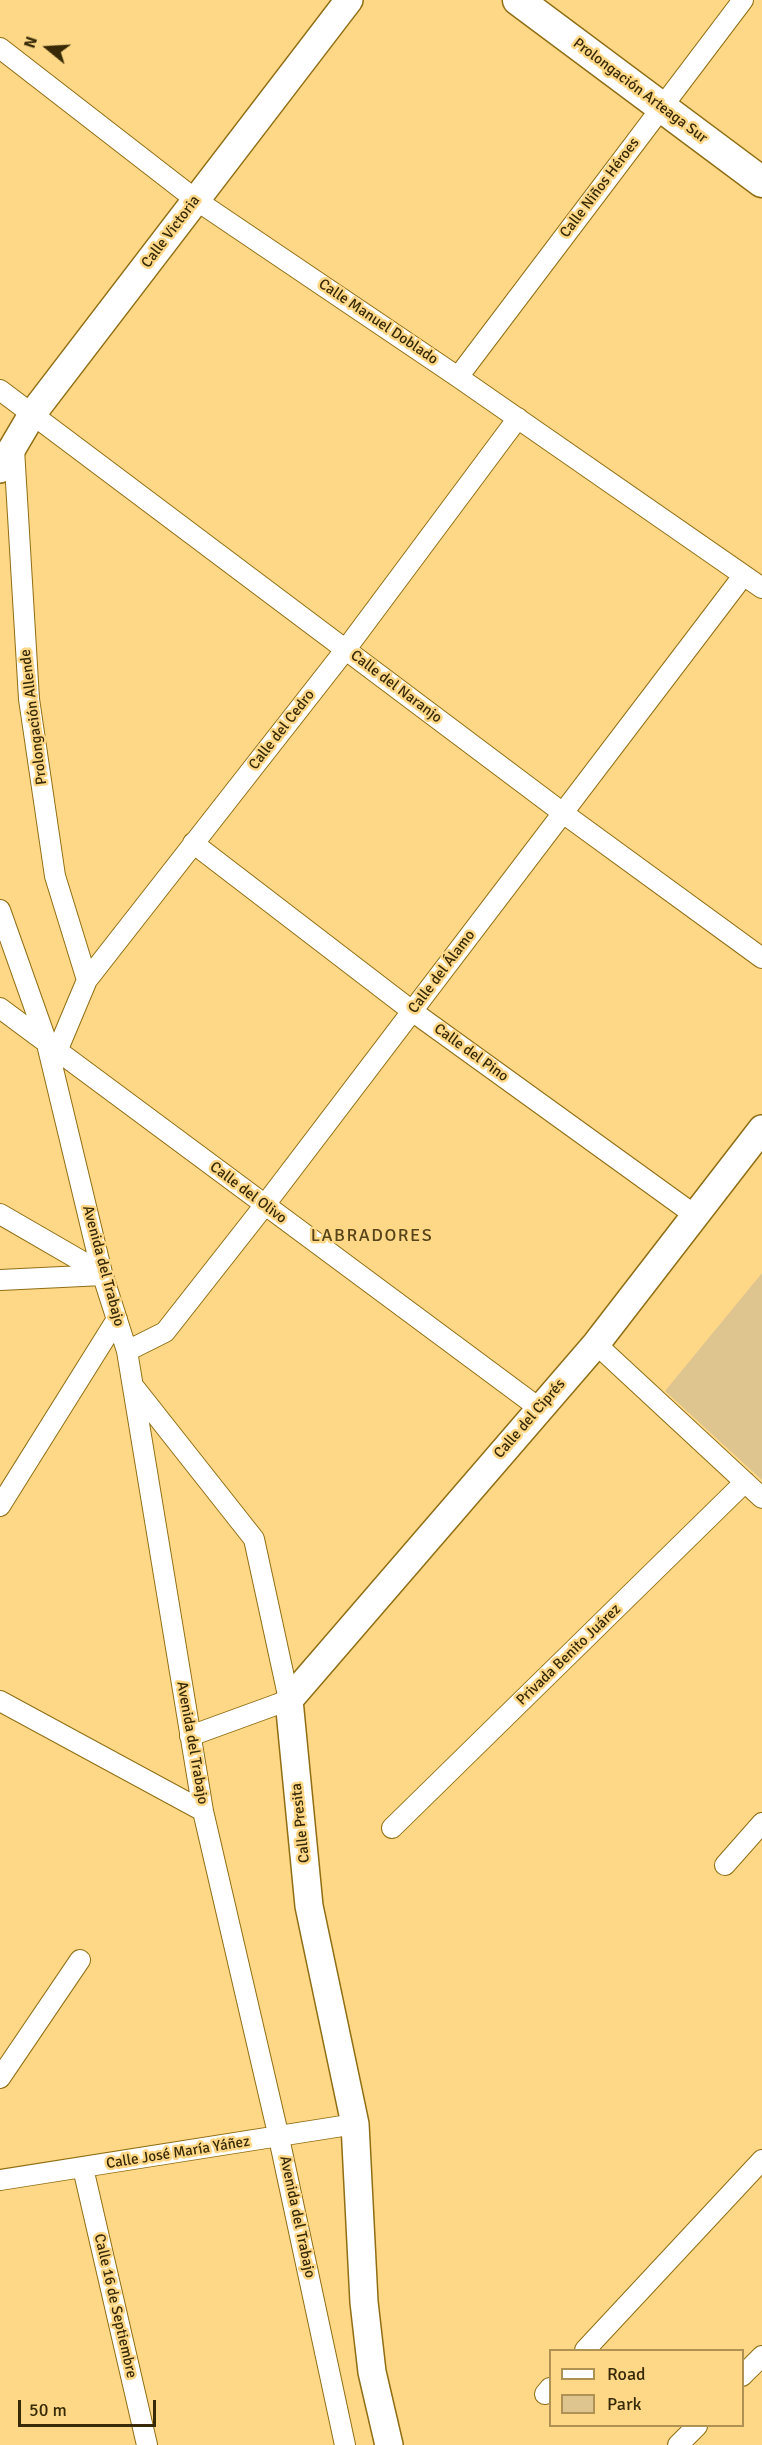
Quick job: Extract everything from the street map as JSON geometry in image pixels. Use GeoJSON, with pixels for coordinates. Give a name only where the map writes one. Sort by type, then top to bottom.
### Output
{"type":"FeatureCollection","features":[{"type":"Feature","properties":{"kind":"main road","name":"Prolongación Arteaga Sur"},"geometry":{"type":"LineString","coordinates":[[518,0],[762,182]]}},
{"type":"Feature","properties":{"kind":"street","name":"Calle Victoria"},"geometry":{"type":"LineString","coordinates":[[7,459],[33,413],[349,0]]}},
{"type":"Feature","properties":{"kind":"street","name":"Calle Niños Héroes"},"geometry":{"type":"LineString","coordinates":[[458,377],[743,0]]}},
{"type":"Feature","properties":{"kind":"street","name":"Calle Manuel Doblado"},"geometry":{"type":"LineString","coordinates":[[0,48],[196,200],[518,418],[762,588]]}},
{"type":"Feature","properties":{"kind":"street","name":"Calle del Naranjo"},"geometry":{"type":"LineString","coordinates":[[0,390],[563,813],[762,958]]}},
{"type":"Feature","properties":{"kind":"street","name":"Calle del Cedro"},"geometry":{"type":"LineString","coordinates":[[52,1044],[87,980],[346,649],[518,418]]}},
{"type":"Feature","properties":{"kind":"street","name":"Prolongación Allende"},"geometry":{"type":"LineString","coordinates":[[7,459],[29,699],[55,876],[87,980]]}},
{"type":"Feature","properties":{"kind":"street","name":"Calle del Álamo"},"geometry":{"type":"LineString","coordinates":[[127,1351],[165,1332],[264,1206],[743,576]]}},
{"type":"Feature","properties":{"kind":"street","name":"Calle del Pino"},"geometry":{"type":"LineString","coordinates":[[193,843],[412,1011],[696,1216]]}},
{"type":"Feature","properties":{"kind":"street","name":"Avenida del Trabajo"},"geometry":{"type":"LineString","coordinates":[[0,910],[52,1044],[102,1274],[127,1351],[203,1811],[279,2138],[345,2445]]}},
{"type":"Feature","properties":{"kind":"street","name":"Calle del Olivo"},"geometry":{"type":"LineString","coordinates":[[0,1008],[52,1044],[264,1206],[539,1408]]}},
{"type":"Feature","properties":{"kind":"street","name":"Calle del Ciprés"},"geometry":{"type":"LineString","coordinates":[[289,1700],[596,1344],[762,1129]]}},
{"type":"Feature","properties":{"kind":"street"},"geometry":{"type":"LineString","coordinates":[[0,1214],[102,1274]]}},
{"type":"Feature","properties":{"kind":"street"},"geometry":{"type":"LineString","coordinates":[[0,1280],[102,1274]]}},
{"type":"Feature","properties":{"kind":"street"},"geometry":{"type":"LineString","coordinates":[[0,1506],[117,1319]]}},
{"type":"Feature","properties":{"kind":"street"},"geometry":{"type":"LineString","coordinates":[[596,1344],[762,1498]]}},
{"type":"Feature","properties":{"kind":"street","name":"Calle Presita"},"geometry":{"type":"LineString","coordinates":[[132,1385],[254,1539],[289,1700],[309,1906],[355,2124],[364,2302],[372,2372],[389,2445]]}},
{"type":"Feature","properties":{"kind":"street","name":"Privada Benito Juárez"},"geometry":{"type":"LineString","coordinates":[[392,1828],[745,1482]]}},
{"type":"Feature","properties":{"kind":"street"},"geometry":{"type":"LineString","coordinates":[[190,1736],[289,1700]]}},
{"type":"Feature","properties":{"kind":"street"},"geometry":{"type":"LineString","coordinates":[[0,1701],[203,1811]]}},
{"type":"Feature","properties":{"kind":"street"},"geometry":{"type":"LineString","coordinates":[[724,1865],[762,1822]]}},
{"type":"Feature","properties":{"kind":"street"},"geometry":{"type":"LineString","coordinates":[[0,2078],[80,1960]]}},
{"type":"Feature","properties":{"kind":"street","name":"Calle José María Yáñez"},"geometry":{"type":"LineString","coordinates":[[0,2180],[279,2138],[355,2124]]}},
{"type":"Feature","properties":{"kind":"street"},"geometry":{"type":"LineString","coordinates":[[586,2349],[762,2160]]}},
{"type":"Feature","properties":{"kind":"street","name":"Calle 16 de Septiembre"},"geometry":{"type":"LineString","coordinates":[[83,2168],[147,2445]]}},
{"type":"Feature","properties":{"kind":"street"},"geometry":{"type":"LineString","coordinates":[[744,2374],[762,2356]]}},
{"type":"Feature","properties":{"kind":"street"},"geometry":{"type":"LineString","coordinates":[[678,2445],[696,2427]]}},
{"type":"Feature","properties":{"kind":"green space"},"geometry":{"type":"Polygon","coordinates":[[[762,1273],[762,1480],[665,1391],[762,1273]]]}},
{"type":"Feature","properties":{"kind":"district","name":"LABRADORES"},"geometry":{"type":"Point","coordinates":[372,1236]}}]}
